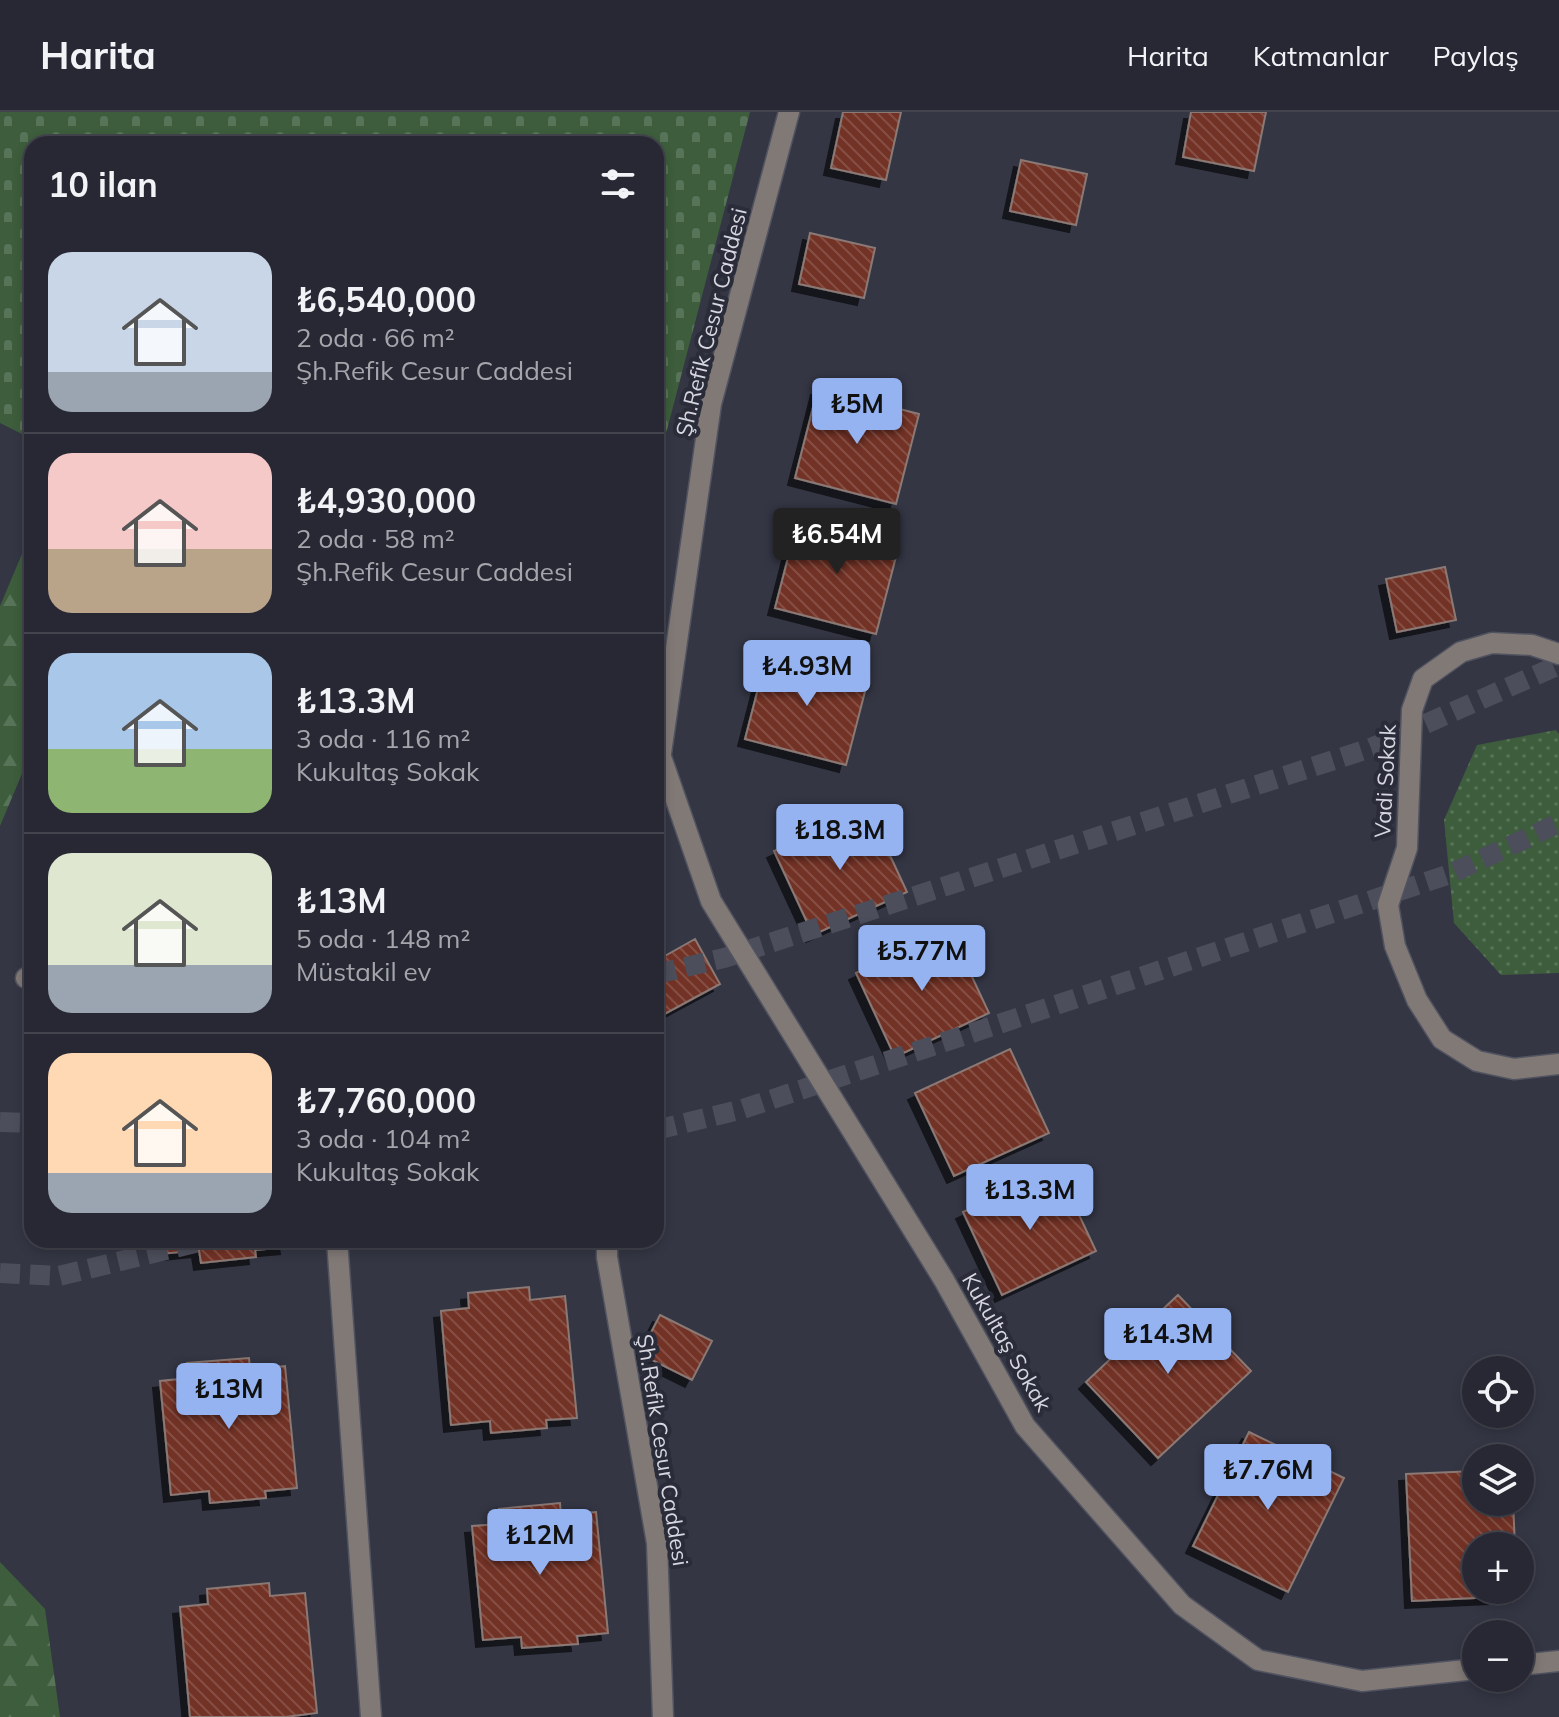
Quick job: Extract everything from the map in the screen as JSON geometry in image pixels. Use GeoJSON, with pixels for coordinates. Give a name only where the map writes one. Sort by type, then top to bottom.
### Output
{"type":"FeatureCollection","features":[{"type":"Feature","properties":{"kind":"street","name":"Şh.Refik Cesur Caddesi"},"geometry":{"type":"LineString","coordinates":[[664,736],[711,404],[789,112]]}},
{"type":"Feature","properties":{"kind":"street","name":"Vadi Sokak"},"geometry":{"type":"LineString","coordinates":[[1559,654],[1532,645],[1492,643],[1461,652],[1423,679],[1412,710],[1407,848],[1388,905],[1395,946],[1417,1000],[1442,1039],[1477,1061],[1514,1069],[1559,1064]]}},
{"type":"Feature","properties":{"kind":"street","name":"Kukultaş Sokak"},"geometry":{"type":"LineString","coordinates":[[664,766],[711,901],[944,1280],[1025,1426],[1182,1605],[1258,1660],[1362,1681],[1462,1670]]}},
{"type":"Feature","properties":{"kind":"street"},"geometry":{"type":"LineString","coordinates":[[338,1248],[371,1717]]}},
{"type":"Feature","properties":{"kind":"street","name":"Şh.Refik Cesur Caddesi"},"geometry":{"type":"LineString","coordinates":[[607,1248],[657,1543],[663,1717]]}},
{"type":"Feature","properties":{"kind":"street"},"geometry":{"type":"LineString","coordinates":[[1534,1664],[1559,1661]]}},
{"type":"Feature","properties":{"kind":"green space"},"geometry":{"type":"Polygon","coordinates":[[[0,112],[750,112],[664,441],[664,136],[24,136],[24,435],[0,423],[0,112]]]}},
{"type":"Feature","properties":{"kind":"green space"},"geometry":{"type":"Polygon","coordinates":[[[24,549],[24,769],[0,826],[0,606],[24,549]]]}},
{"type":"Feature","properties":{"kind":"green space"},"geometry":{"type":"Polygon","coordinates":[[[1556,730],[1559,734],[1559,973],[1501,975],[1454,923],[1444,820],[1477,745],[1556,730]]]}},
{"type":"Feature","properties":{"kind":"green space"},"geometry":{"type":"Polygon","coordinates":[[[0,1562],[45,1609],[60,1717],[0,1717],[0,1562]]]}},
{"type":"Feature","properties":{"kind":"building"},"geometry":{"type":"Polygon","coordinates":[[[843,112],[901,112],[886,180],[831,168],[843,112]]]}},
{"type":"Feature","properties":{"kind":"building"},"geometry":{"type":"Polygon","coordinates":[[[1191,112],[1266,112],[1254,171],[1183,157],[1191,112]]]}},
{"type":"Feature","properties":{"kind":"building"},"geometry":{"type":"Polygon","coordinates":[[[1021,160],[1087,174],[1076,225],[1010,211],[1021,160]]]}},
{"type":"Feature","properties":{"kind":"building"},"geometry":{"type":"Polygon","coordinates":[[[810,233],[875,248],[864,298],[799,284],[810,233]]]}},
{"type":"Feature","properties":{"kind":"building"},"geometry":{"type":"Polygon","coordinates":[[[818,388],[919,414],[896,504],[795,478],[818,388]]]}},
{"type":"Feature","properties":{"kind":"building"},"geometry":{"type":"Polygon","coordinates":[[[798,519],[899,545],[876,634],[775,608],[798,519]]]}},
{"type":"Feature","properties":{"kind":"building"},"geometry":{"type":"Polygon","coordinates":[[[1445,567],[1456,620],[1397,632],[1386,579],[1445,567]]]}},
{"type":"Feature","properties":{"kind":"building"},"geometry":{"type":"Polygon","coordinates":[[[768,650],[869,676],[846,765],[745,739],[768,650]]]}},
{"type":"Feature","properties":{"kind":"building"},"geometry":{"type":"Polygon","coordinates":[[[868,808],[907,892],[813,935],[774,851],[868,808]]]}},
{"type":"Feature","properties":{"kind":"building"},"geometry":{"type":"Polygon","coordinates":[[[950,930],[989,1013],[895,1057],[856,973],[950,930]]]}},
{"type":"Feature","properties":{"kind":"building"},"geometry":{"type":"Polygon","coordinates":[[[695,939],[720,984],[664,1014],[664,956],[695,939]]]}},
{"type":"Feature","properties":{"kind":"building"},"geometry":{"type":"Polygon","coordinates":[[[1010,1049],[1049,1133],[954,1176],[915,1093],[1010,1049]]]}},
{"type":"Feature","properties":{"kind":"building"},"geometry":{"type":"Polygon","coordinates":[[[1057,1168],[1096,1251],[1002,1295],[963,1212],[1057,1168]]]}},
{"type":"Feature","properties":{"kind":"building"},"geometry":{"type":"Polygon","coordinates":[[[161,1248],[276,1248],[255,1250],[256,1257],[201,1263],[199,1250],[161,1254],[161,1248]]]}},
{"type":"Feature","properties":{"kind":"building"},"geometry":{"type":"Polygon","coordinates":[[[529,1287],[530,1300],[565,1296],[577,1418],[546,1420],[547,1428],[491,1433],[490,1421],[451,1425],[441,1311],[469,1308],[468,1293],[529,1287]]]}},
{"type":"Feature","properties":{"kind":"building"},"geometry":{"type":"Polygon","coordinates":[[[1178,1295],[1251,1371],[1158,1458],[1086,1382],[1178,1295]]]}},
{"type":"Feature","properties":{"kind":"building"},"geometry":{"type":"Polygon","coordinates":[[[660,1315],[712,1341],[692,1380],[640,1354],[660,1315]]]}},
{"type":"Feature","properties":{"kind":"building"},"geometry":{"type":"Polygon","coordinates":[[[249,1358],[250,1370],[285,1366],[297,1488],[265,1491],[266,1498],[210,1503],[209,1491],[171,1495],[160,1381],[189,1378],[187,1363],[249,1358]]]}},
{"type":"Feature","properties":{"kind":"building"},"geometry":{"type":"Polygon","coordinates":[[[1249,1432],[1344,1478],[1288,1592],[1193,1546],[1249,1432]]]}},
{"type":"Feature","properties":{"kind":"building"},"geometry":{"type":"Polygon","coordinates":[[[1462,1472],[1462,1516],[1514,1516],[1514,1532],[1462,1532],[1462,1599],[1412,1601],[1406,1474],[1462,1472]]]}},
{"type":"Feature","properties":{"kind":"building"},"geometry":{"type":"Polygon","coordinates":[[[560,1503],[561,1515],[596,1512],[608,1633],[577,1636],[578,1644],[522,1648],[521,1637],[483,1640],[472,1526],[500,1524],[499,1509],[560,1503]]]}},
{"type":"Feature","properties":{"kind":"building"},"geometry":{"type":"Polygon","coordinates":[[[269,1583],[270,1596],[305,1593],[317,1713],[285,1717],[190,1717],[180,1607],[208,1604],[207,1589],[269,1583]]]}},
{"type":"Feature","properties":{"kind":"tunnel"},"geometry":{"type":"LineString","coordinates":[[664,972],[724,958],[1371,748],[1559,665]]}},
{"type":"Feature","properties":{"kind":"tunnel"},"geometry":{"type":"LineString","coordinates":[[664,1128],[743,1109],[1450,874],[1559,823]]}},
{"type":"Feature","properties":{"kind":"tunnel"},"geometry":{"type":"LineString","coordinates":[[0,1122],[24,1123]]}},
{"type":"Feature","properties":{"kind":"tunnel"},"geometry":{"type":"LineString","coordinates":[[0,1273],[59,1276],[174,1248]]}}]}
